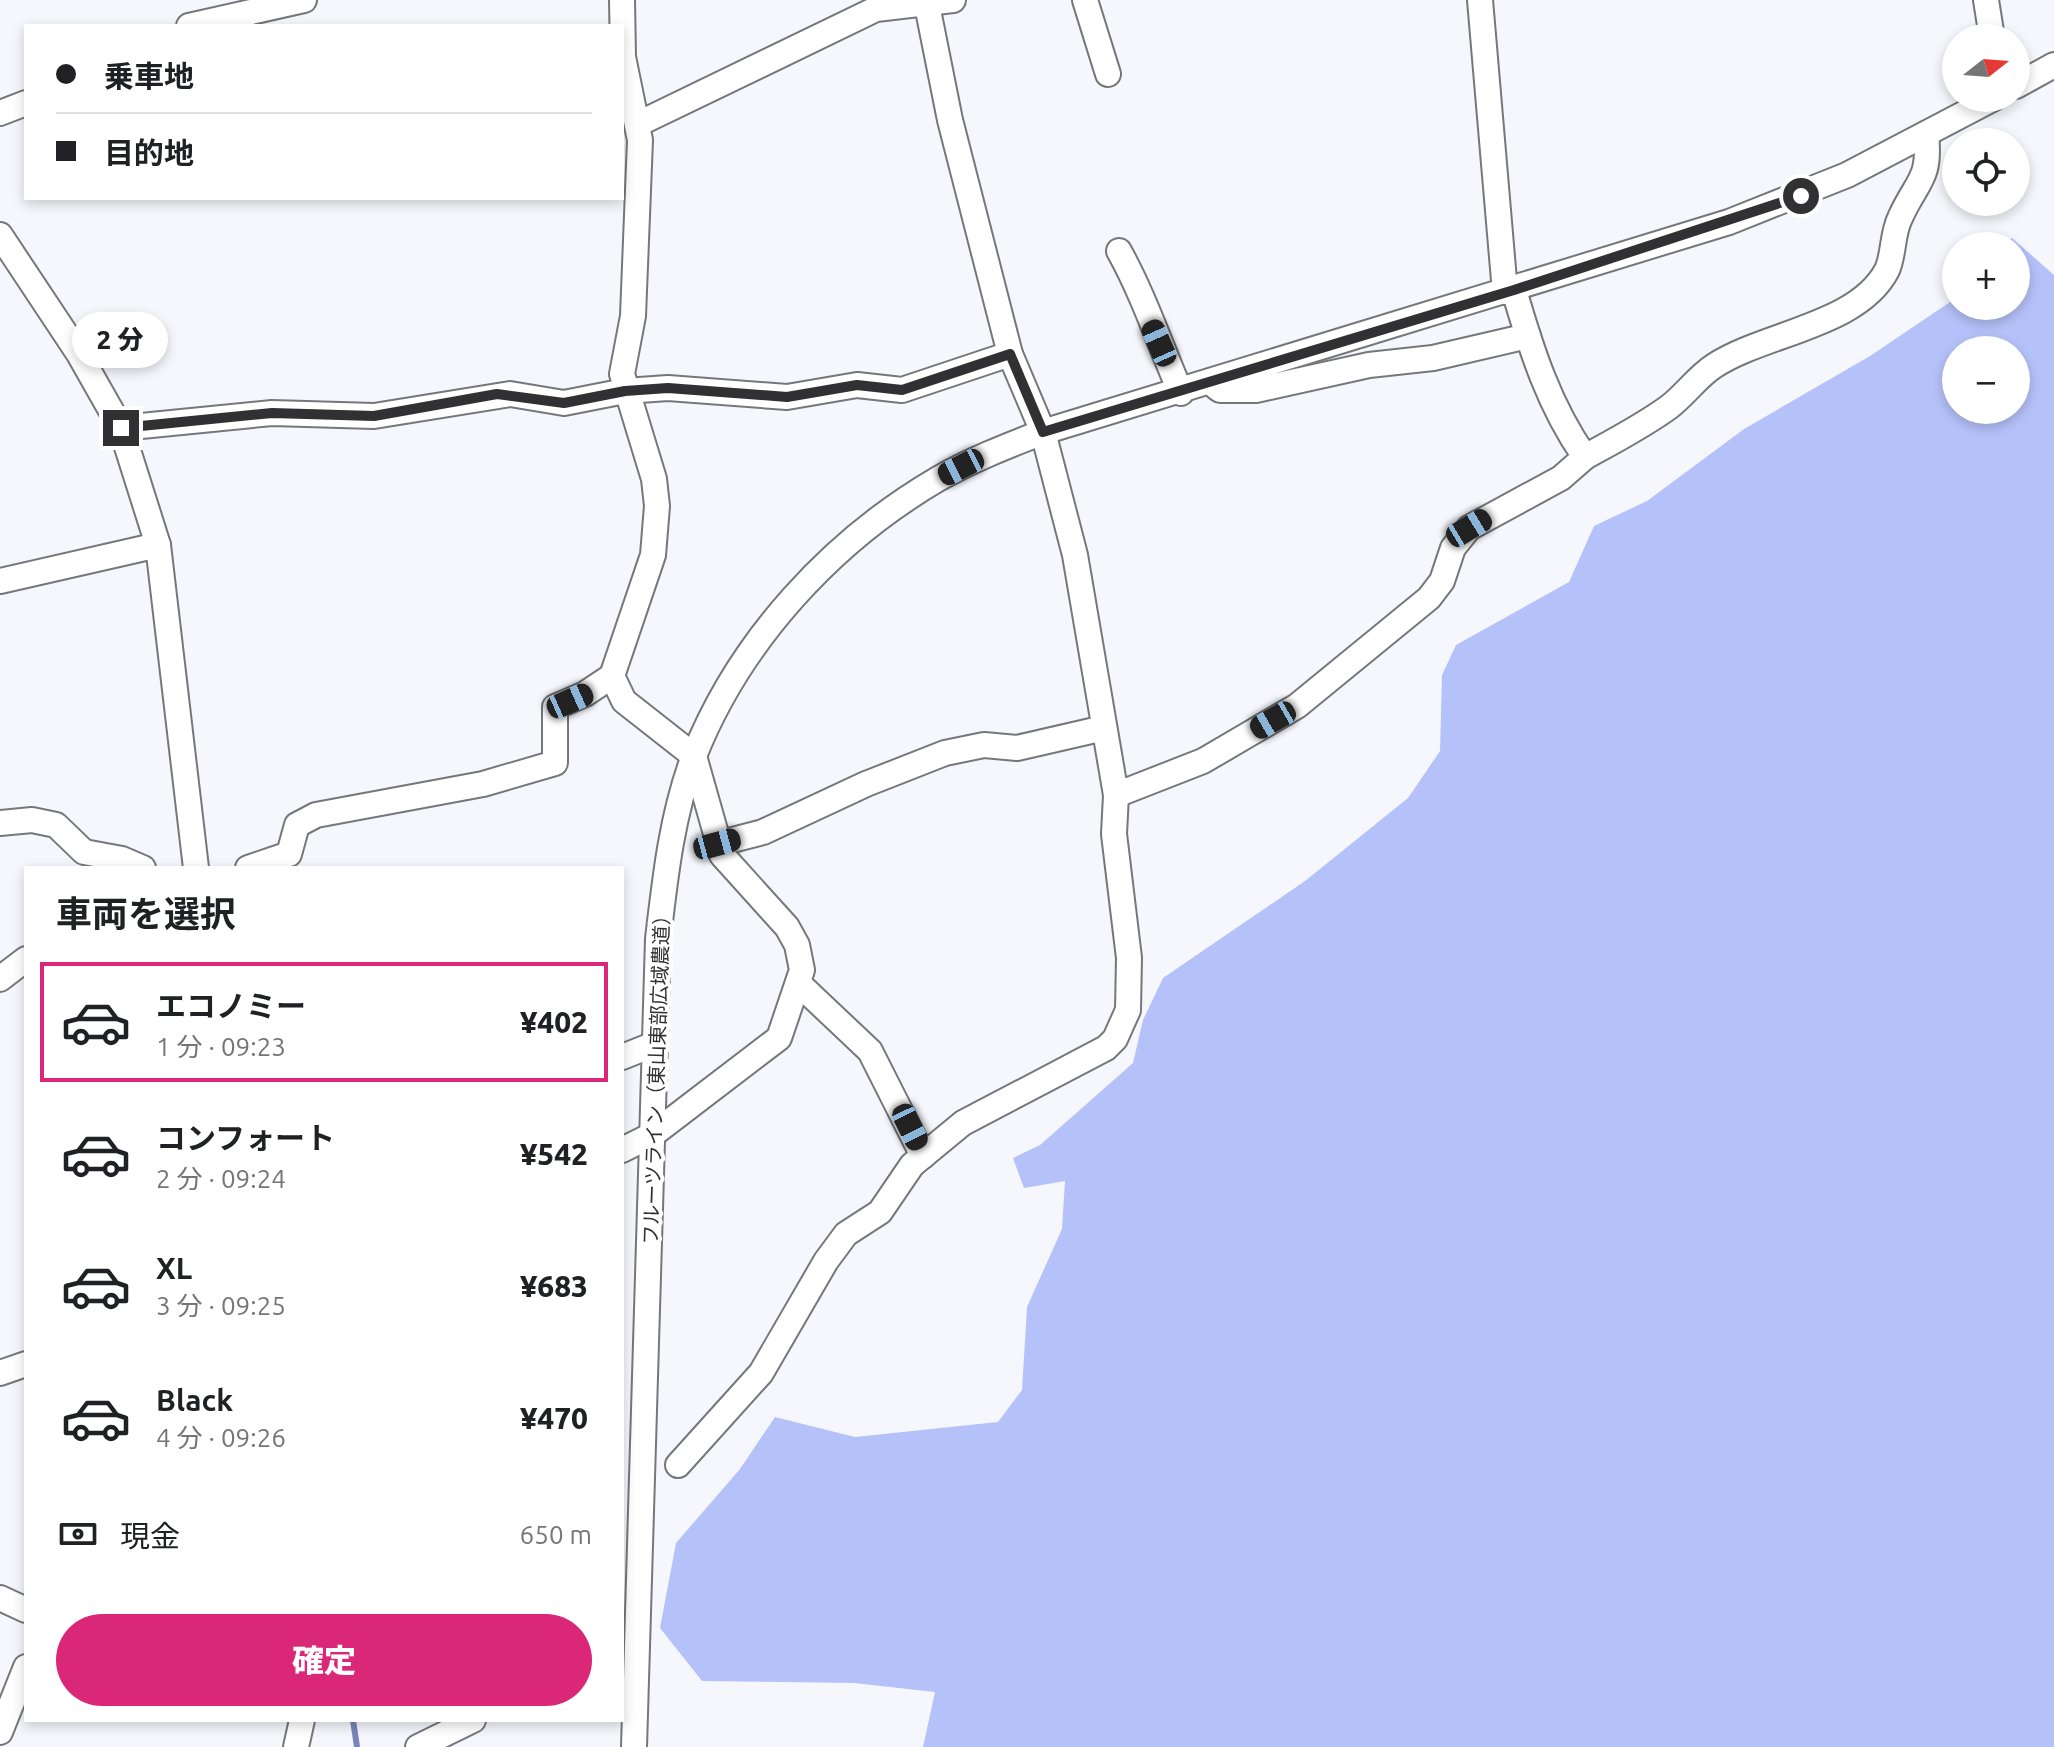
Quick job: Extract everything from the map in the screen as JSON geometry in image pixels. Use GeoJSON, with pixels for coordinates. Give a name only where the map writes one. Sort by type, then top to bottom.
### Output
{"type":"FeatureCollection","features":[{"type":"Feature","properties":{"kind":"street"},"geometry":{"type":"LineString","coordinates":[[198,16],[304,0]]}},
{"type":"Feature","properties":{"kind":"street"},"geometry":{"type":"LineString","coordinates":[[622,0],[622,24]]}},
{"type":"Feature","properties":{"kind":"street"},"geometry":{"type":"LineString","coordinates":[[638,124],[876,9],[953,0]]}},
{"type":"Feature","properties":{"kind":"street"},"geometry":{"type":"LineString","coordinates":[[1085,0],[1108,74]]}},
{"type":"Feature","properties":{"kind":"street"},"geometry":{"type":"LineString","coordinates":[[1480,0],[1510,291],[1535,362],[1566,429],[1585,457]]}},
{"type":"Feature","properties":{"kind":"street"},"geometry":{"type":"LineString","coordinates":[[1986,0],[1990,24]]}},
{"type":"Feature","properties":{"kind":"street"},"geometry":{"type":"LineString","coordinates":[[678,1465],[761,1373],[826,1261],[846,1234],[880,1212],[912,1165],[963,1123],[1022,1089],[1106,1048],[1115,1039],[1128,1010],[1129,958],[1114,834],[1116,795],[1075,555],[1043,432],[1010,354],[950,120],[926,1]]}},
{"type":"Feature","properties":{"kind":"street"},"geometry":{"type":"LineString","coordinates":[[254,866],[289,854],[297,825],[316,815],[483,784],[555,763],[555,707],[585,694],[612,676],[653,555],[657,506],[646,451],[622,374],[633,316],[640,140],[624,61]]}},
{"type":"Feature","properties":{"kind":"street"},"geometry":{"type":"LineString","coordinates":[[2030,78],[2054,65]]}},
{"type":"Feature","properties":{"kind":"street"},"geometry":{"type":"LineString","coordinates":[[0,113],[24,104]]}},
{"type":"Feature","properties":{"kind":"street","name":"フルーツライン（東山東部広域農道）"},"geometry":{"type":"LineString","coordinates":[[634,1747],[630,1644],[658,939],[667,867],[694,756],[748,655],[805,584],[884,514],[939,479],[1043,432],[1181,393],[1510,291],[1801,196],[1968,112]]}},
{"type":"Feature","properties":{"kind":"street"},"geometry":{"type":"LineString","coordinates":[[1116,795],[1203,761],[1297,706],[1429,598],[1442,581],[1453,548],[1469,528],[1561,478],[1585,457],[1671,405],[1711,367],[1750,345],[1824,320],[1858,302],[1877,285],[1888,268],[1893,233],[1908,200],[1925,178],[1929,159],[1926,134]]}},
{"type":"Feature","properties":{"kind":"street"},"geometry":{"type":"LineString","coordinates":[[0,235],[79,354],[121,428],[158,545],[196,866]]}},
{"type":"Feature","properties":{"kind":"street"},"geometry":{"type":"LineString","coordinates":[[1119,251],[1139,288],[1148,318],[1181,393]]}},
{"type":"Feature","properties":{"kind":"street"},"geometry":{"type":"LineString","coordinates":[[1212,383],[1220,390],[1256,390],[1369,365],[1433,358],[1528,336]]}},
{"type":"Feature","properties":{"kind":"street"},"geometry":{"type":"LineString","coordinates":[[121,428],[272,413],[374,416],[497,394],[564,403],[625,391],[668,388],[787,397],[857,385],[902,390],[1010,354]]}},
{"type":"Feature","properties":{"kind":"street"},"geometry":{"type":"LineString","coordinates":[[0,581],[158,545]]}},
{"type":"Feature","properties":{"kind":"street"},"geometry":{"type":"LineString","coordinates":[[612,676],[624,701],[694,756],[717,844],[733,869],[787,927],[797,945],[800,976],[779,1038],[652,1135],[624,1149]]}},
{"type":"Feature","properties":{"kind":"street"},"geometry":{"type":"LineString","coordinates":[[717,844],[763,832],[866,784],[945,753],[984,745],[1017,748],[1104,728]]}},
{"type":"Feature","properties":{"kind":"street"},"geometry":{"type":"LineString","coordinates":[[0,823],[32,820],[56,825],[84,852],[122,859],[138,866]]}},
{"type":"Feature","properties":{"kind":"street"},"geometry":{"type":"LineString","coordinates":[[0,979],[24,961]]}},
{"type":"Feature","properties":{"kind":"street"},"geometry":{"type":"LineString","coordinates":[[800,976],[870,1051],[923,1156]]}},
{"type":"Feature","properties":{"kind":"street"},"geometry":{"type":"LineString","coordinates":[[624,1056],[655,1044]]}},
{"type":"Feature","properties":{"kind":"street"},"geometry":{"type":"LineString","coordinates":[[0,1373],[24,1365]]}},
{"type":"Feature","properties":{"kind":"street"},"geometry":{"type":"LineString","coordinates":[[0,1598],[24,1609]]}},
{"type":"Feature","properties":{"kind":"street"},"geometry":{"type":"LineString","coordinates":[[0,1732],[24,1672]]}},
{"type":"Feature","properties":{"kind":"street"},"geometry":{"type":"LineString","coordinates":[[296,1747],[302,1722]]}},
{"type":"Feature","properties":{"kind":"street"},"geometry":{"type":"LineString","coordinates":[[418,1747],[469,1722]]}},
{"type":"Feature","properties":{"kind":"shaded area"},"geometry":{"type":"Polygon","coordinates":[[[2030,254],[2054,275],[2054,1747],[923,1747],[935,1692],[854,1683],[702,1681],[660,1628],[676,1543],[740,1469],[775,1417],[855,1437],[998,1422],[1022,1390],[1027,1307],[1062,1229],[1065,1181],[1024,1188],[1013,1158],[1040,1145],[1133,1063],[1143,1020],[1163,978],[1305,881],[1408,798],[1440,751],[1442,675],[1456,645],[1569,582],[1594,526],[1647,501],[1744,429],[1870,356],[1942,307],[1942,320],[2030,320],[2030,254]]]}},
{"type":"Feature","properties":{"kind":"waterway"},"geometry":{"type":"LineString","coordinates":[[353,1722],[357,1747]]}},
{"type":"Feature","properties":{"kind":"route"},"geometry":{"type":"LineString","coordinates":[[121,428],[272,413],[374,416],[497,394],[564,403],[625,391],[668,388],[737,396],[764,394],[787,397],[857,385],[902,390],[1010,354],[1043,432],[1181,393],[1514,290],[1801,196]]}}]}
